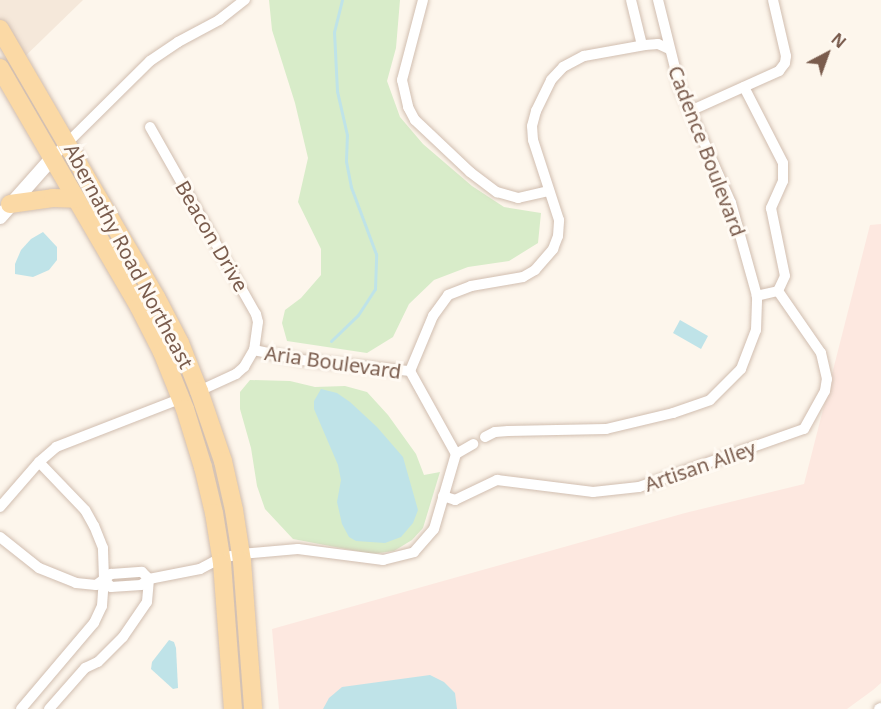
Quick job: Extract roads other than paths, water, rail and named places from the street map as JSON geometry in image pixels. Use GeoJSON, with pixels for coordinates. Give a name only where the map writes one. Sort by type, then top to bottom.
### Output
{"type":"FeatureCollection","features":[{"type":"Feature","properties":{"kind":"main road","name":"Abernathy Road Northeast"},"geometry":{"type":"LineString","coordinates":[[0,29],[156,297],[180,343],[199,392],[223,461],[241,554],[253,709]]}},
{"type":"Feature","properties":{"kind":"main road","name":"Abernathy Road Northeast"},"geometry":{"type":"LineString","coordinates":[[0,68],[139,307],[162,352],[180,399],[203,467],[221,558],[233,709]]}},
{"type":"Feature","properties":{"kind":"main road"},"geometry":{"type":"LineString","coordinates":[[5,211],[52,198],[76,200]]}},
{"type":"Feature","properties":{"kind":"street"},"geometry":{"type":"LineString","coordinates":[[5,211],[67,141],[150,61],[178,42],[219,20],[245,0]]}},
{"type":"Feature","properties":{"kind":"street"},"geometry":{"type":"LineString","coordinates":[[423,0],[402,80],[408,107],[415,120],[471,172],[497,192],[518,198],[549,191]]}},
{"type":"Feature","properties":{"kind":"street"},"geometry":{"type":"LineString","coordinates":[[631,0],[642,45]]}},
{"type":"Feature","properties":{"kind":"street","name":"Cadence Boulevard"},"geometry":{"type":"LineString","coordinates":[[485,437],[495,432],[508,431],[606,429],[673,413],[710,400],[741,369],[756,330],[758,296],[730,203],[680,88],[658,0]]}},
{"type":"Feature","properties":{"kind":"street"},"geometry":{"type":"LineString","coordinates":[[690,111],[779,71],[785,63],[786,56],[773,0]]}},
{"type":"Feature","properties":{"kind":"street"},"geometry":{"type":"LineString","coordinates":[[410,371],[433,316],[448,295],[471,286],[523,277],[546,260],[558,236],[559,220],[533,140],[532,126],[536,111],[551,80],[563,67],[584,56],[642,45],[658,44],[669,49]]}},
{"type":"Feature","properties":{"kind":"street"},"geometry":{"type":"LineString","coordinates":[[744,87],[783,163],[783,181],[771,208],[785,276],[777,291],[758,296]]}},
{"type":"Feature","properties":{"kind":"street","name":"Beacon Drive"},"geometry":{"type":"LineString","coordinates":[[150,127],[256,314],[258,322],[254,350]]}},
{"type":"Feature","properties":{"kind":"street","name":"Artisan Alley"},"geometry":{"type":"LineString","coordinates":[[443,496],[455,500],[497,480],[593,492],[639,487],[804,429],[825,391],[828,379],[820,353],[777,291]]}},
{"type":"Feature","properties":{"kind":"street","name":"Aria Boulevard"},"geometry":{"type":"LineString","coordinates":[[199,392],[236,374],[244,367],[254,350],[302,360],[410,371],[456,454]]}},
{"type":"Feature","properties":{"kind":"street"},"geometry":{"type":"LineString","coordinates":[[0,507],[39,462],[66,442],[180,399]]}},
{"type":"Feature","properties":{"kind":"street"},"geometry":{"type":"LineString","coordinates":[[104,579],[111,587],[141,585],[149,579],[200,569],[221,558],[297,549],[383,560],[414,552],[434,529],[456,454],[473,444]]}},
{"type":"Feature","properties":{"kind":"street"},"geometry":{"type":"LineString","coordinates":[[21,709],[94,623],[102,606],[104,579],[103,548],[94,526],[85,510],[39,462]]}},
{"type":"Feature","properties":{"kind":"street"},"geometry":{"type":"LineString","coordinates":[[0,537],[39,568],[85,585],[96,585],[104,579]]}},
{"type":"Feature","properties":{"kind":"street"},"geometry":{"type":"LineString","coordinates":[[49,709],[85,668],[98,662],[123,638],[147,602],[149,579]]}},
{"type":"Feature","properties":{"kind":"water"},"geometry":{"type":"Polygon","coordinates":[[[43,232],[57,247],[57,260],[49,270],[33,277],[15,274],[15,264],[21,250],[31,239],[43,232]]]}},
{"type":"Feature","properties":{"kind":"water"},"geometry":{"type":"Polygon","coordinates":[[[680,320],[708,336],[701,349],[673,333],[680,320]]]}},
{"type":"Feature","properties":{"kind":"water"},"geometry":{"type":"Polygon","coordinates":[[[321,389],[337,393],[350,402],[377,427],[403,457],[418,510],[413,523],[401,537],[385,543],[356,541],[349,537],[342,524],[337,502],[341,480],[338,465],[314,409],[314,401],[321,389]]]}},
{"type":"Feature","properties":{"kind":"water"},"geometry":{"type":"Polygon","coordinates":[[[169,640],[174,642],[176,648],[178,688],[173,689],[151,669],[152,662],[169,640]]]}},
{"type":"Feature","properties":{"kind":"water"},"geometry":{"type":"Polygon","coordinates":[[[430,675],[444,682],[455,693],[457,709],[323,709],[329,698],[342,687],[430,675]]]}},
{"type":"Feature","properties":{"kind":"waterway"},"geometry":{"type":"LineString","coordinates":[[331,341],[358,315],[375,289],[376,254],[351,187],[346,161],[347,135],[337,91],[334,32],[342,0]]}}]}
